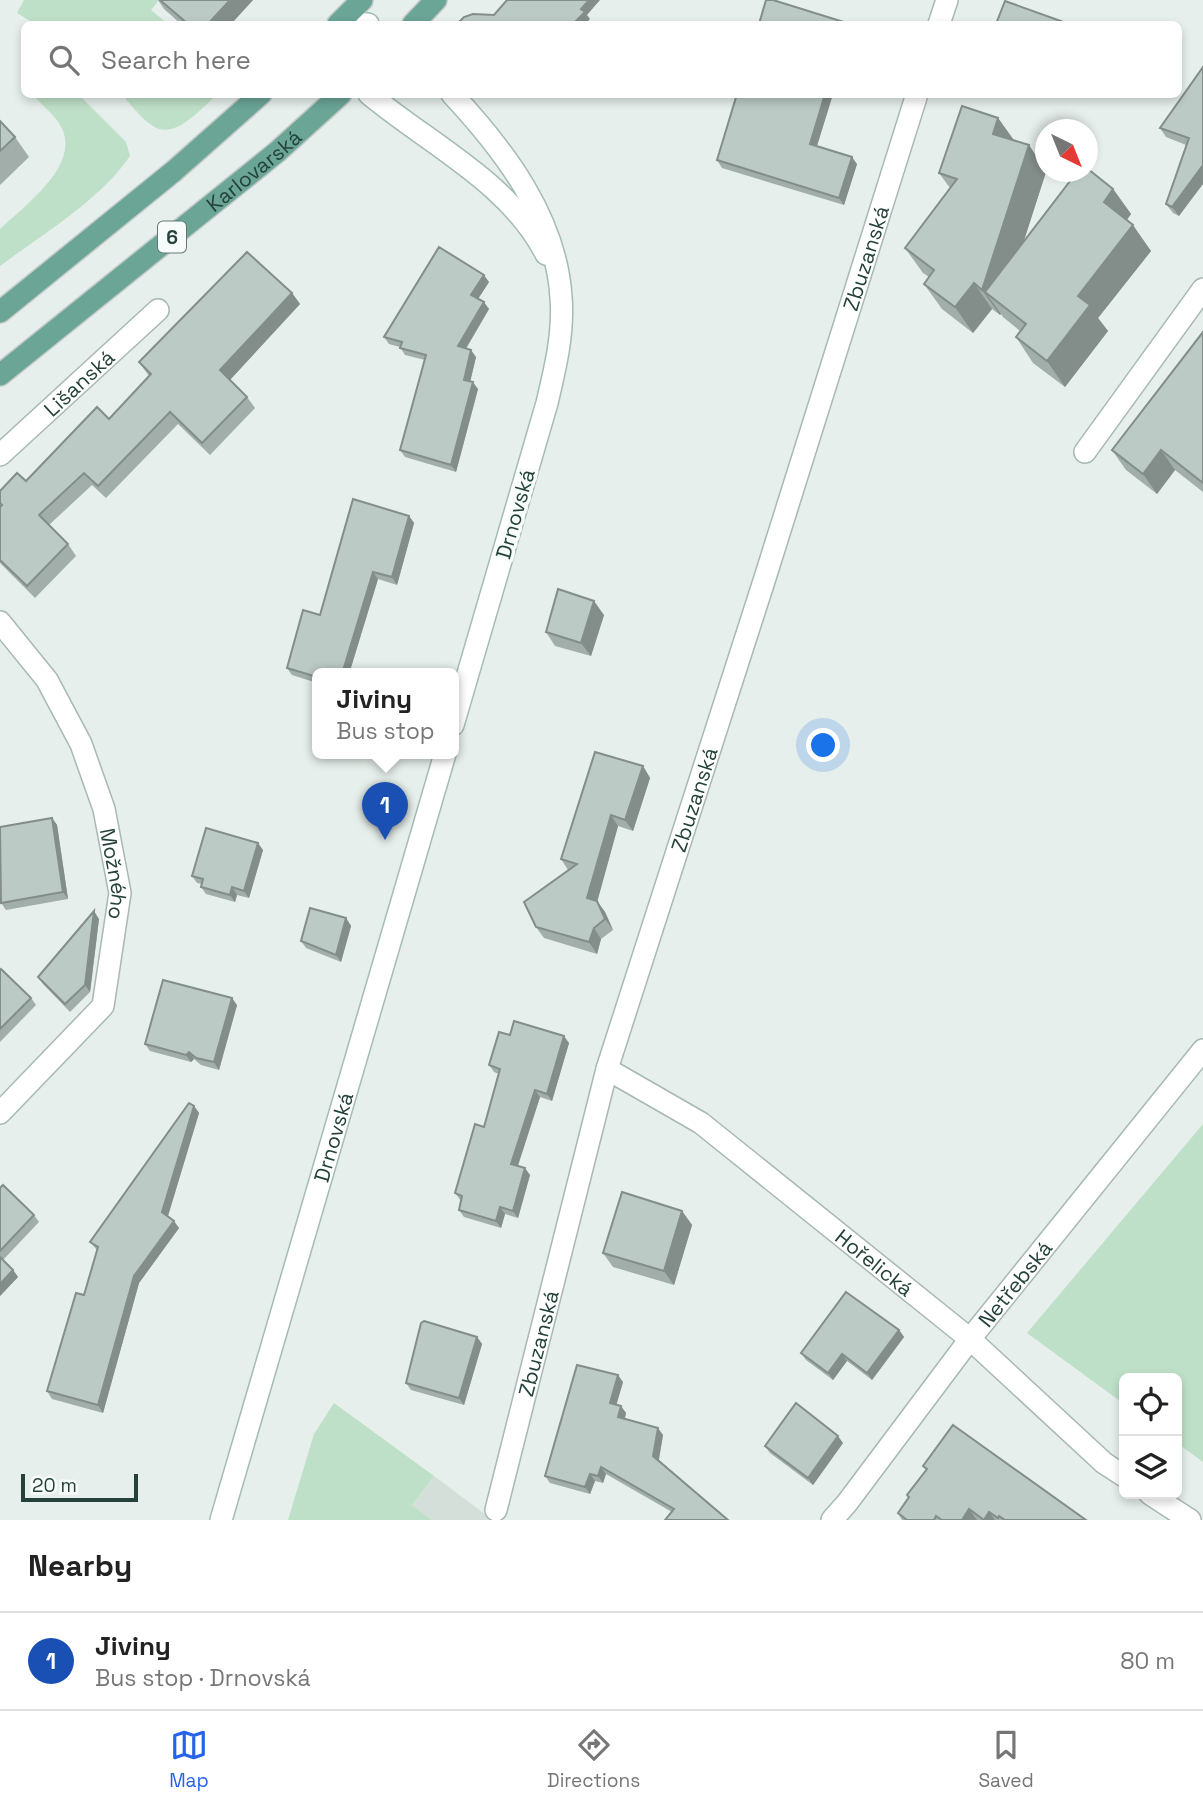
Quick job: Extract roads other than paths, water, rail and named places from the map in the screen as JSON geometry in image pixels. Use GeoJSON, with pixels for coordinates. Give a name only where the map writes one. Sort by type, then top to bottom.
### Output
{"type":"FeatureCollection","features":[{"type":"Feature","properties":{"kind":"main road"},"geometry":{"type":"LineString","coordinates":[[342,21],[362,0]]}},
{"type":"Feature","properties":{"kind":"main road"},"geometry":{"type":"LineString","coordinates":[[416,21],[436,0]]}},
{"type":"Feature","properties":{"kind":"main road","name":"6"},"geometry":{"type":"LineString","coordinates":[[0,312],[163,179],[256,98]]}},
{"type":"Feature","properties":{"kind":"main road","name":"Karlovarská"},"geometry":{"type":"LineString","coordinates":[[0,375],[277,152],[337,98]]}},
{"type":"Feature","properties":{"kind":"street"},"geometry":{"type":"LineString","coordinates":[[940,21],[947,0]]}},
{"type":"Feature","properties":{"kind":"street","name":"Drnovská"},"geometry":{"type":"LineString","coordinates":[[374,98],[399,120],[471,170],[515,211],[550,261],[561,299]]}},
{"type":"Feature","properties":{"kind":"street","name":"Drnovská"},"geometry":{"type":"LineString","coordinates":[[455,98],[497,149],[538,208],[554,253],[561,299],[556,361],[547,403],[459,704]]}},
{"type":"Feature","properties":{"kind":"street","name":"Zbuzanská"},"geometry":{"type":"LineString","coordinates":[[496,1510],[607,1069],[916,98]]}},
{"type":"Feature","properties":{"kind":"street"},"geometry":{"type":"LineString","coordinates":[[1085,452],[1203,289]]}},
{"type":"Feature","properties":{"kind":"street","name":"Lišanská"},"geometry":{"type":"LineString","coordinates":[[0,455],[158,310]]}},
{"type":"Feature","properties":{"kind":"street","name":"Možného"},"geometry":{"type":"LineString","coordinates":[[0,622],[47,680],[81,744],[104,809],[120,893],[103,1006],[0,1113]]}},
{"type":"Feature","properties":{"kind":"street","name":"Drnovská"},"geometry":{"type":"LineString","coordinates":[[221,1520],[444,759]]}},
{"type":"Feature","properties":{"kind":"street","name":"Netřebská"},"geometry":{"type":"LineString","coordinates":[[832,1520],[970,1339],[1203,1050]]}},
{"type":"Feature","properties":{"kind":"street","name":"Hořelická"},"geometry":{"type":"LineString","coordinates":[[607,1069],[701,1123],[970,1339],[1104,1463],[1119,1473]]}},
{"type":"Feature","properties":{"kind":"street"},"geometry":{"type":"LineString","coordinates":[[1158,1499],[1190,1520]]}},
{"type":"Feature","properties":{"kind":"place","name":"Jiviny"},"geometry":{"type":"Point","coordinates":[385,840]}}]}
